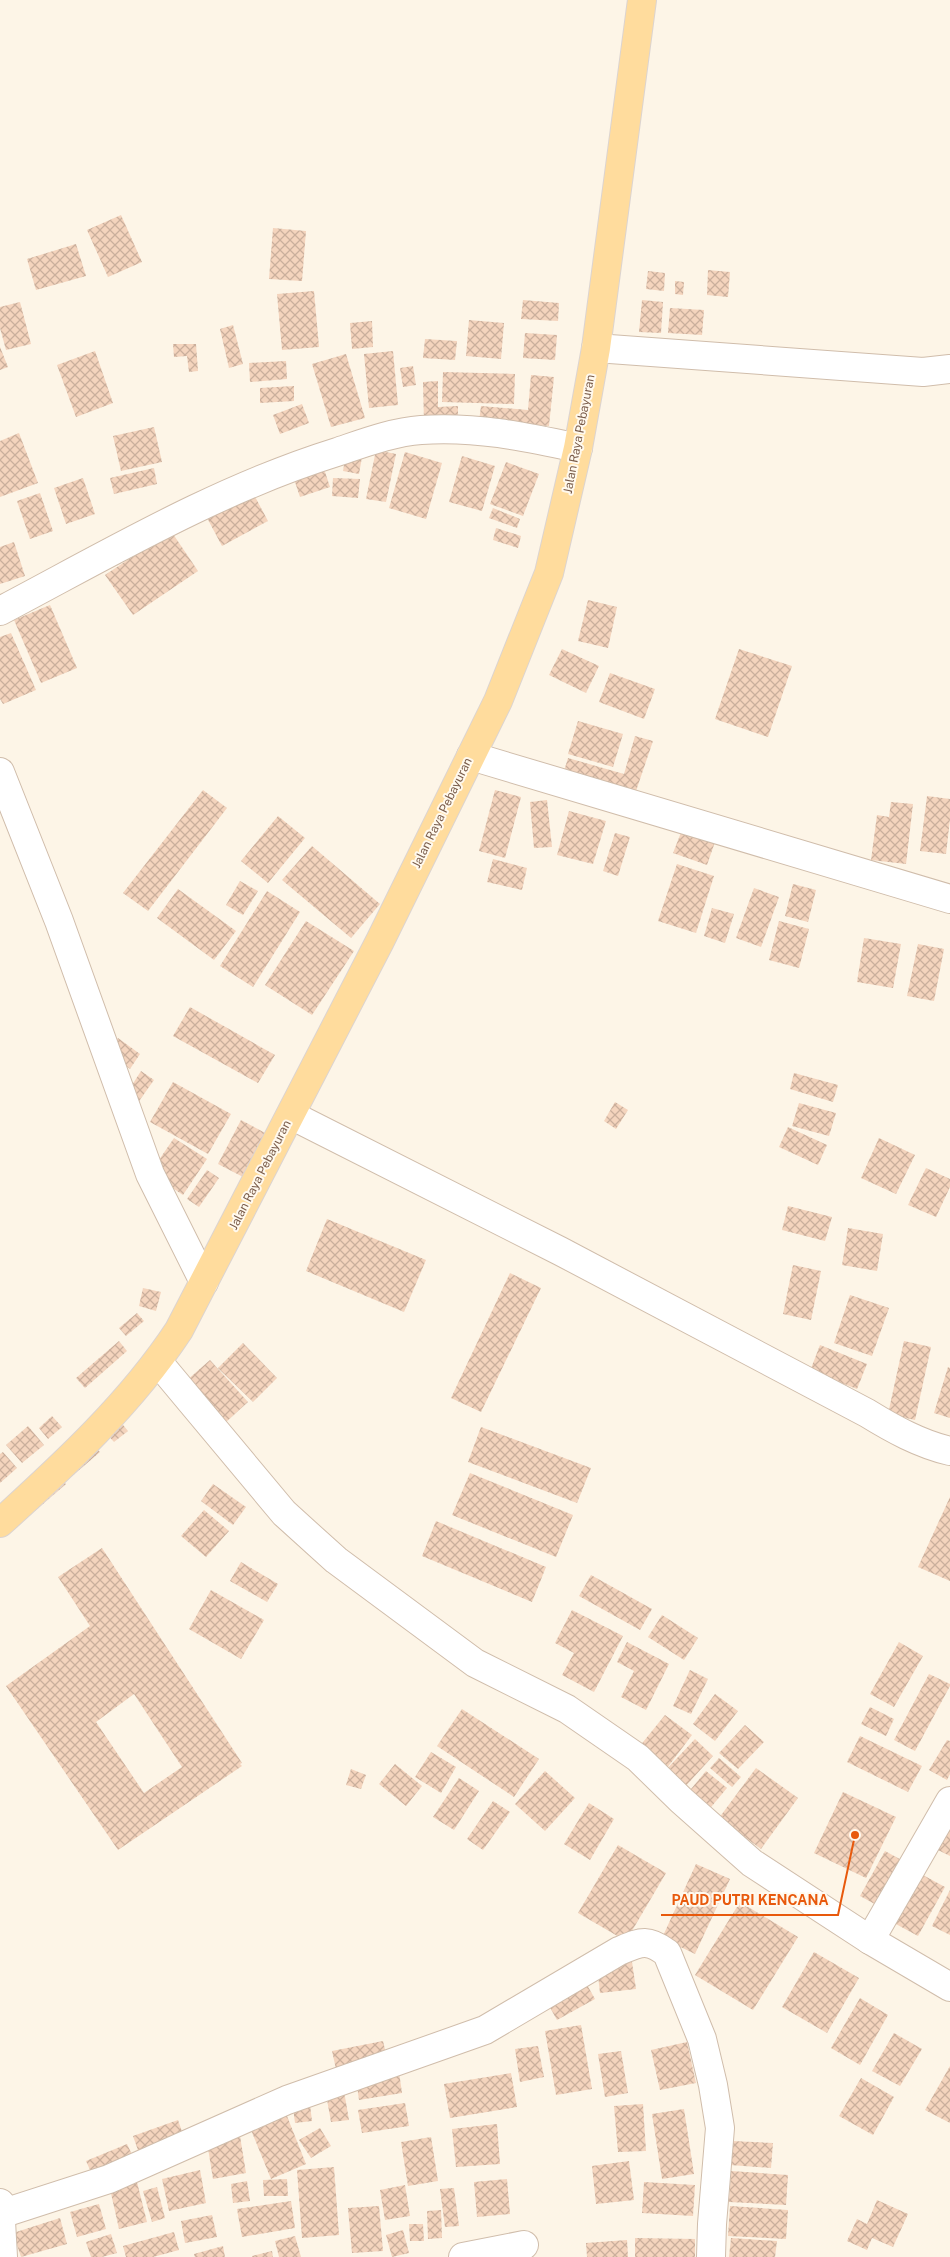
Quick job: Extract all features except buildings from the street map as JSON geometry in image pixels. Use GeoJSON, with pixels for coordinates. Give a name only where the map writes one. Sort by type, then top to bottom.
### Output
{"type":"FeatureCollection","features":[{"type":"Feature","properties":{"kind":"main road","name":"Jalan Raya Pebayuran"},"geometry":{"type":"LineString","coordinates":[[0,1523],[56,1473],[158,1362],[180,1330],[291,1114],[498,701],[549,573],[578,448],[596,348],[642,0]]}},
{"type":"Feature","properties":{"kind":"street"},"geometry":{"type":"LineString","coordinates":[[596,348],[923,372],[950,369]]}},
{"type":"Feature","properties":{"kind":"street"},"geometry":{"type":"LineString","coordinates":[[0,611],[115,548],[225,496],[303,463],[365,443],[419,430],[465,428],[526,437],[578,448]]}},
{"type":"Feature","properties":{"kind":"street"},"geometry":{"type":"LineString","coordinates":[[471,756],[950,898]]}},
{"type":"Feature","properties":{"kind":"street"},"geometry":{"type":"LineString","coordinates":[[0,772],[59,921],[150,1174],[204,1282]]}},
{"type":"Feature","properties":{"kind":"street"},"geometry":{"type":"LineString","coordinates":[[291,1114],[568,1256],[867,1413],[897,1431],[950,1451]]}},
{"type":"Feature","properties":{"kind":"street"},"geometry":{"type":"LineString","coordinates":[[158,1362],[284,1513],[336,1560],[474,1663],[567,1709],[638,1758],[681,1800],[752,1863],[870,1940],[950,1987]]}},
{"type":"Feature","properties":{"kind":"street"},"geometry":{"type":"LineString","coordinates":[[870,1940],[950,1801]]}},
{"type":"Feature","properties":{"kind":"street"},"geometry":{"type":"LineString","coordinates":[[1,2214],[109,2180],[287,2100],[485,2030],[619,1951],[643,1942],[656,1944],[667,1953],[702,2039],[713,2085],[720,2128],[711,2257]]}},
{"type":"Feature","properties":{"kind":"street"},"geometry":{"type":"LineString","coordinates":[[0,2203],[3,2257]]}},
{"type":"Feature","properties":{"kind":"street"},"geometry":{"type":"LineString","coordinates":[[463,2257],[524,2244]]}},
{"type":"Feature","properties":{"kind":"place","name":"PAUD PUTRI KENCANA"},"geometry":{"type":"Point","coordinates":[855,1835]}}]}
